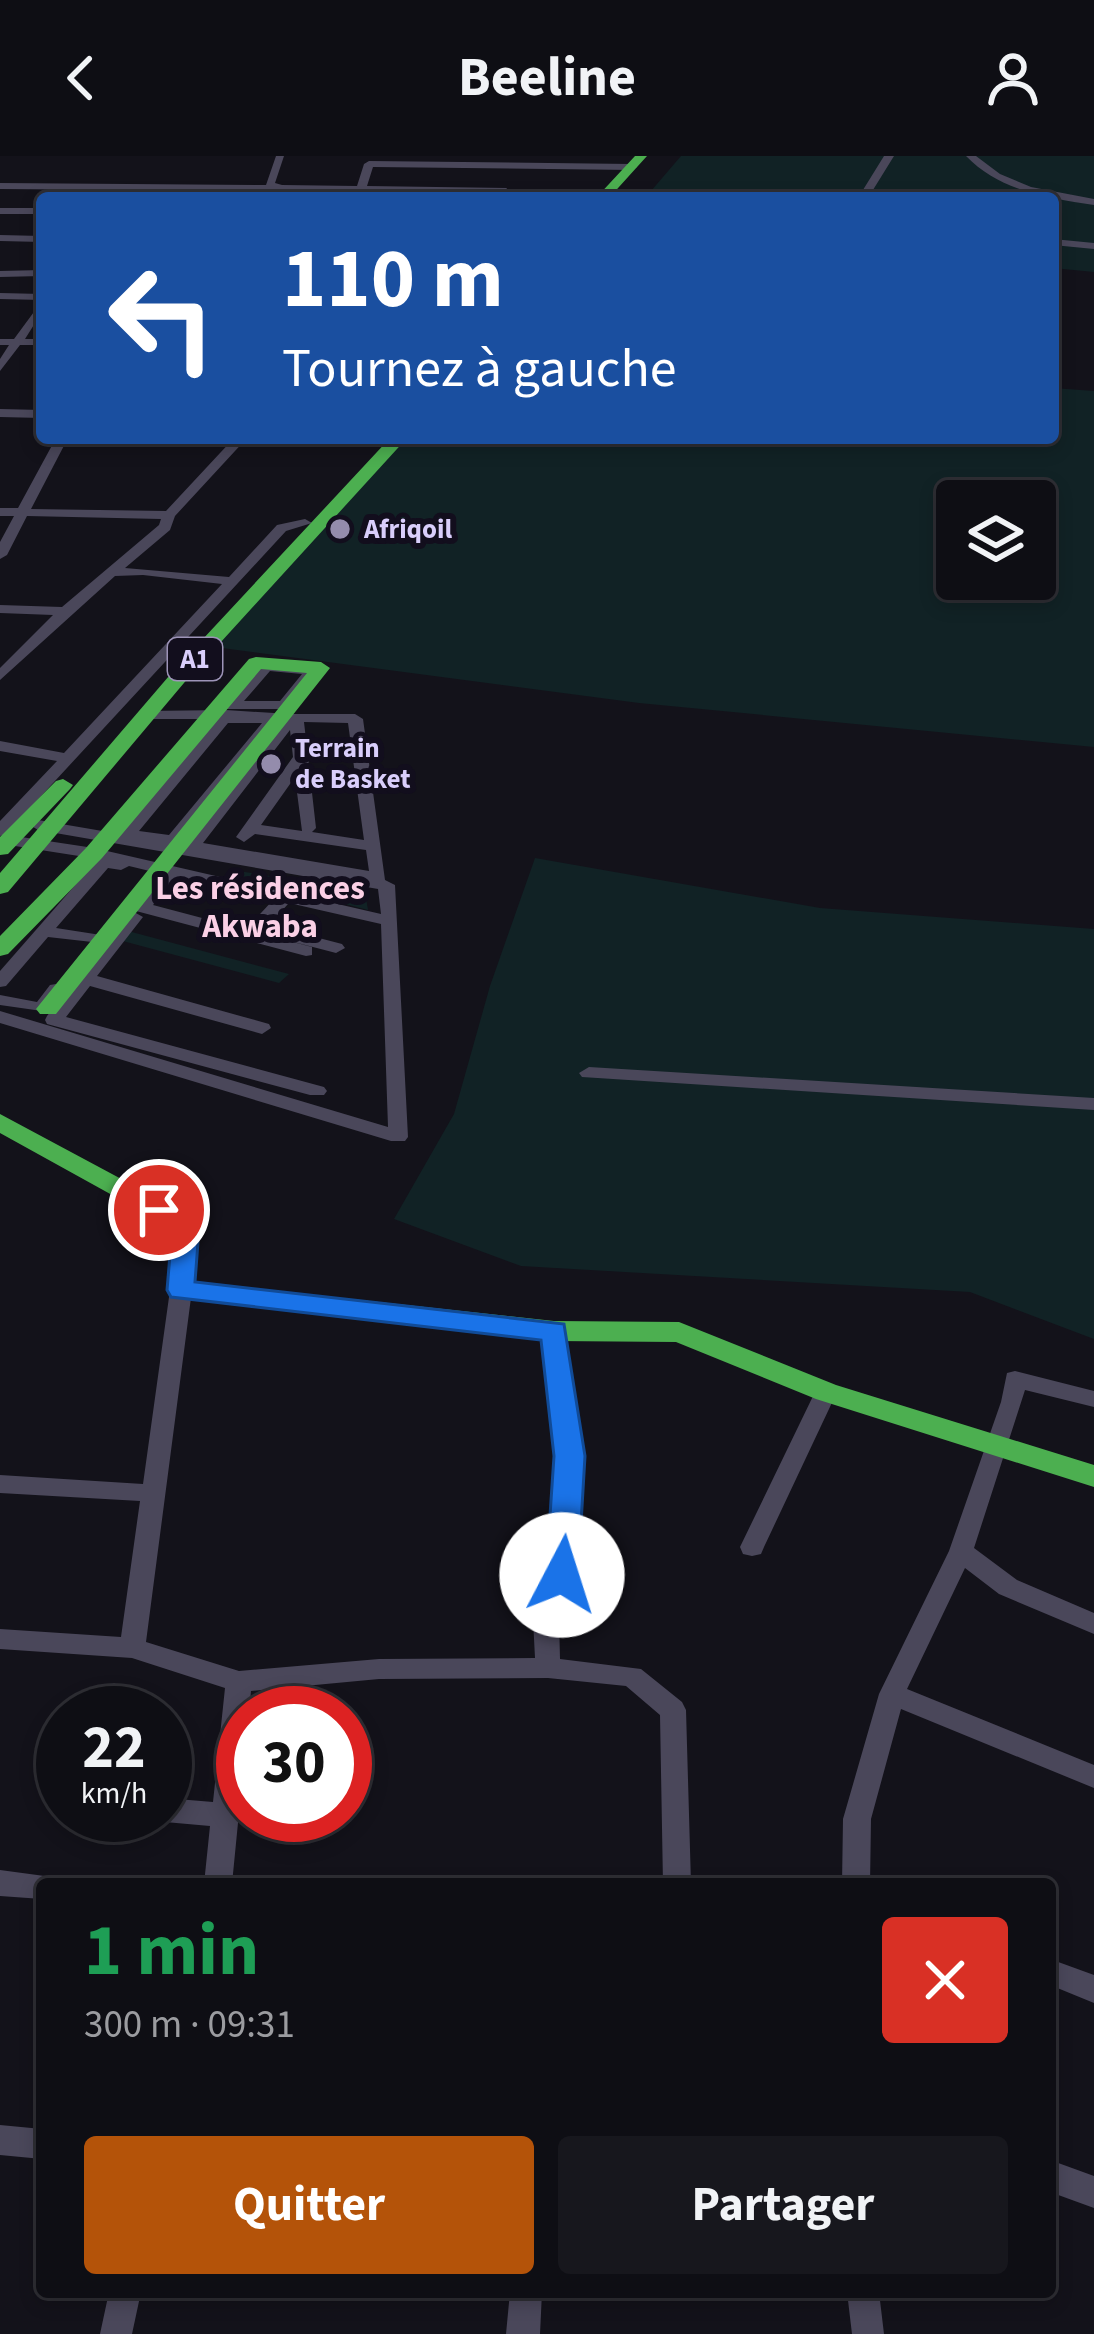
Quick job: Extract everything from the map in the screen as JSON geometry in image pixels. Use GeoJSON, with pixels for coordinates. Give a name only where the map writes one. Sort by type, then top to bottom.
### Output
{"type":"FeatureCollection","features":[{"type":"Feature","properties":{"kind":"main road"},"geometry":{"type":"LineString","coordinates":[[608,192],[641,160]]}},
{"type":"Feature","properties":{"kind":"main road"},"geometry":{"type":"LineString","coordinates":[[617,192],[641,160]]}},
{"type":"Feature","properties":{"kind":"main road","name":"A1"},"geometry":{"type":"LineString","coordinates":[[0,887],[20,836],[374,444]]}},
{"type":"Feature","properties":{"kind":"main road","name":"A1"},"geometry":{"type":"LineString","coordinates":[[20,836],[151,714],[182,673],[393,444]]}},
{"type":"Feature","properties":{"kind":"main road"},"geometry":{"type":"LineString","coordinates":[[0,950],[217,718],[256,663],[321,668],[48,1010]]}},
{"type":"Feature","properties":{"kind":"main road"},"geometry":{"type":"LineString","coordinates":[[0,1122],[159,1210],[185,1242],[181,1290],[554,1331],[679,1332],[826,1392],[1094,1476]]}},
{"type":"Feature","properties":{"kind":"street"},"geometry":{"type":"LineString","coordinates":[[280,156],[270,184],[283,189]]}},
{"type":"Feature","properties":{"kind":"street"},"geometry":{"type":"LineString","coordinates":[[867,192],[889,156]]}},
{"type":"Feature","properties":{"kind":"street"},"geometry":{"type":"LineString","coordinates":[[970,156],[982,168],[1020,186],[1048,192]]}},
{"type":"Feature","properties":{"kind":"street"},"geometry":{"type":"LineString","coordinates":[[504,192],[512,160]]}},
{"type":"Feature","properties":{"kind":"street"},"geometry":{"type":"LineString","coordinates":[[361,189],[369,164],[641,160]]}},
{"type":"Feature","properties":{"kind":"street"},"geometry":{"type":"LineString","coordinates":[[0,186],[152,192]]}},
{"type":"Feature","properties":{"kind":"street"},"geometry":{"type":"LineString","coordinates":[[234,192],[406,192]]}},
{"type":"Feature","properties":{"kind":"street"},"geometry":{"type":"LineString","coordinates":[[1059,194],[1094,202]]}},
{"type":"Feature","properties":{"kind":"street"},"geometry":{"type":"LineString","coordinates":[[0,211],[36,212]]}},
{"type":"Feature","properties":{"kind":"street"},"geometry":{"type":"LineString","coordinates":[[0,238],[36,239]]}},
{"type":"Feature","properties":{"kind":"street"},"geometry":{"type":"LineString","coordinates":[[1059,243],[1094,246]]}},
{"type":"Feature","properties":{"kind":"street"},"geometry":{"type":"LineString","coordinates":[[0,274],[36,273]]}},
{"type":"Feature","properties":{"kind":"street"},"geometry":{"type":"LineString","coordinates":[[0,296],[36,299]]}},
{"type":"Feature","properties":{"kind":"street"},"geometry":{"type":"LineString","coordinates":[[0,368],[36,310]]}},
{"type":"Feature","properties":{"kind":"street"},"geometry":{"type":"LineString","coordinates":[[0,342],[36,342]]}},
{"type":"Feature","properties":{"kind":"street"},"geometry":{"type":"LineString","coordinates":[[0,413],[36,414]]}},
{"type":"Feature","properties":{"kind":"street"},"geometry":{"type":"LineString","coordinates":[[0,555],[59,444]]}},
{"type":"Feature","properties":{"kind":"street"},"geometry":{"type":"LineString","coordinates":[[1,674],[64,611],[165,527],[169,515],[235,444]]}},
{"type":"Feature","properties":{"kind":"street"},"geometry":{"type":"LineString","coordinates":[[0,512],[169,515]]}},
{"type":"Feature","properties":{"kind":"street"},"geometry":{"type":"LineString","coordinates":[[305,523],[282,528],[230,581],[69,758],[20,836],[170,860],[384,921]]}},
{"type":"Feature","properties":{"kind":"street"},"geometry":{"type":"LineString","coordinates":[[115,572],[230,581]]}},
{"type":"Feature","properties":{"kind":"street"},"geometry":{"type":"LineString","coordinates":[[0,609],[64,611]]}},
{"type":"Feature","properties":{"kind":"street"},"geometry":{"type":"LineString","coordinates":[[217,718],[128,834],[173,841],[283,717],[355,718],[368,845],[378,878],[192,845],[248,773],[283,717],[312,671],[266,666],[232,706],[267,706],[283,717],[300,758],[308,828]]}},
{"type":"Feature","properties":{"kind":"street"},"geometry":{"type":"LineString","coordinates":[[0,1017],[398,1137],[384,921],[386,885],[361,716],[151,714]]}},
{"type":"Feature","properties":{"kind":"street"},"geometry":{"type":"LineString","coordinates":[[0,746],[69,758]]}},
{"type":"Feature","properties":{"kind":"street"},"geometry":{"type":"LineString","coordinates":[[233,853],[300,758]]}},
{"type":"Feature","properties":{"kind":"street"},"geometry":{"type":"LineString","coordinates":[[248,773],[285,779]]}},
{"type":"Feature","properties":{"kind":"street"},"geometry":{"type":"LineString","coordinates":[[177,775],[222,781]]}},
{"type":"Feature","properties":{"kind":"street"},"geometry":{"type":"LineString","coordinates":[[253,824],[368,845]]}},
{"type":"Feature","properties":{"kind":"street"},"geometry":{"type":"LineString","coordinates":[[253,824],[360,836],[368,845]]}},
{"type":"Feature","properties":{"kind":"street"},"geometry":{"type":"LineString","coordinates":[[170,860],[386,885]]}},
{"type":"Feature","properties":{"kind":"street"},"geometry":{"type":"LineString","coordinates":[[0,982],[104,862],[150,871],[42,1008],[0,1000]]}},
{"type":"Feature","properties":{"kind":"street"},"geometry":{"type":"LineString","coordinates":[[208,862],[367,888],[384,921],[203,868],[202,866],[208,862]]}},
{"type":"Feature","properties":{"kind":"street"},"geometry":{"type":"LineString","coordinates":[[317,1091],[54,1020],[171,874],[384,921]]}},
{"type":"Feature","properties":{"kind":"street"},"geometry":{"type":"LineString","coordinates":[[257,927],[282,901]]}},
{"type":"Feature","properties":{"kind":"street"},"geometry":{"type":"LineString","coordinates":[[146,902],[337,948]]}},
{"type":"Feature","properties":{"kind":"street"},"geometry":{"type":"LineString","coordinates":[[146,902],[306,950]]}},
{"type":"Feature","properties":{"kind":"street"},"geometry":{"type":"LineString","coordinates":[[48,927],[98,936]]}},
{"type":"Feature","properties":{"kind":"street"},"geometry":{"type":"LineString","coordinates":[[86,979],[262,1028]]}},
{"type":"Feature","properties":{"kind":"street"},"geometry":{"type":"LineString","coordinates":[[589,1073],[1094,1104]]}},
{"type":"Feature","properties":{"kind":"street"},"geometry":{"type":"LineString","coordinates":[[132,1648],[181,1290]]}},
{"type":"Feature","properties":{"kind":"street"},"geometry":{"type":"LineString","coordinates":[[548,1668],[546,1619],[562,1575],[569,1473],[554,1331]]}},
{"type":"Feature","properties":{"kind":"street"},"geometry":{"type":"LineString","coordinates":[[856,1878],[857,1819],[892,1694],[962,1551],[1015,1378],[1094,1399]]}},
{"type":"Feature","properties":{"kind":"street"},"geometry":{"type":"LineString","coordinates":[[752,1547],[826,1392]]}},
{"type":"Feature","properties":{"kind":"street"},"geometry":{"type":"LineString","coordinates":[[0,1484],[150,1493]]}},
{"type":"Feature","properties":{"kind":"street"},"geometry":{"type":"LineString","coordinates":[[962,1551],[1008,1586],[1094,1624]]}},
{"type":"Feature","properties":{"kind":"street"},"geometry":{"type":"LineString","coordinates":[[0,1639],[132,1648],[239,1682],[379,1669],[548,1668],[632,1676],[673,1710],[677,1878]]}},
{"type":"Feature","properties":{"kind":"street"},"geometry":{"type":"LineString","coordinates":[[239,1682],[239,1686]]}},
{"type":"Feature","properties":{"kind":"street"},"geometry":{"type":"LineString","coordinates":[[892,1694],[1094,1777]]}},
{"type":"Feature","properties":{"kind":"street"},"geometry":{"type":"LineString","coordinates":[[219,1878],[222,1842]]}},
{"type":"Feature","properties":{"kind":"street"},"geometry":{"type":"LineString","coordinates":[[0,1883],[36,1886]]}},
{"type":"Feature","properties":{"kind":"street"},"geometry":{"type":"LineString","coordinates":[[1056,1974],[1094,1989]]}},
{"type":"Feature","properties":{"kind":"street"},"geometry":{"type":"LineString","coordinates":[[0,2140],[36,2143]]}},
{"type":"Feature","properties":{"kind":"street"},"geometry":{"type":"LineString","coordinates":[[1056,2178],[1094,2192]]}},
{"type":"Feature","properties":{"kind":"street"},"geometry":{"type":"LineString","coordinates":[[116,2334],[123,2298]]}},
{"type":"Feature","properties":{"kind":"street"},"geometry":{"type":"LineString","coordinates":[[523,2334],[526,2298]]}},
{"type":"Feature","properties":{"kind":"street"},"geometry":{"type":"LineString","coordinates":[[864,2298],[868,2334]]}},
{"type":"Feature","properties":{"kind":"shaded area"},"geometry":{"type":"Polygon","coordinates":[[[681,156],[1094,156],[1094,272],[1059,269],[1059,192],[650,192],[681,156]]]}},
{"type":"Feature","properties":{"kind":"shaded area"},"geometry":{"type":"Polygon","coordinates":[[[1059,388],[1094,391],[1094,747],[639,703],[207,646],[398,444],[1059,444],[1059,388]]]}},
{"type":"Feature","properties":{"kind":"shaded area"},"geometry":{"type":"Polygon","coordinates":[[[535,858],[820,908],[1094,929],[1094,1339],[970,1292],[521,1266],[394,1219],[454,1114],[490,986],[535,858]]]}},
{"type":"Feature","properties":{"kind":"shaded area"},"geometry":{"type":"Polygon","coordinates":[[[232,870],[365,891],[368,910],[231,874],[232,870]]]}},
{"type":"Feature","properties":{"kind":"shaded area"},"geometry":{"type":"Polygon","coordinates":[[[128,931],[289,974],[279,983],[119,940],[128,931]]]}},
{"type":"Feature","properties":{"kind":"traffic: fast"},"geometry":{"type":"LineString","coordinates":[[608,192],[641,156]]}},
{"type":"Feature","properties":{"kind":"traffic: fast"},"geometry":{"type":"LineString","coordinates":[[0,887],[182,673],[393,444]]}},
{"type":"Feature","properties":{"kind":"traffic: fast"},"geometry":{"type":"LineString","coordinates":[[0,949],[94,853],[256,663],[321,668],[48,1009]]}},
{"type":"Feature","properties":{"kind":"traffic: fast"},"geometry":{"type":"LineString","coordinates":[[0,849],[63,785]]}},
{"type":"Feature","properties":{"kind":"traffic: fast"},"geometry":{"type":"LineString","coordinates":[[0,1122],[159,1210],[185,1242],[181,1290],[554,1331],[679,1332],[826,1392],[1094,1476]]}},
{"type":"Feature","properties":{"kind":"place","name":"Afriqoil"},"geometry":{"type":"Point","coordinates":[340,529]}},
{"type":"Feature","properties":{"kind":"place","name":"Terrain de Basket"},"geometry":{"type":"Point","coordinates":[271,764]}},
{"type":"Feature","properties":{"kind":"district","name":"Les résidences Akwaba"},"geometry":{"type":"Point","coordinates":[260,907]}},
{"type":"Feature","properties":{"kind":"route"},"geometry":{"type":"LineString","coordinates":[[159,1210],[185,1242],[181,1290],[554,1331],[569,1456],[562,1575]]}}]}
